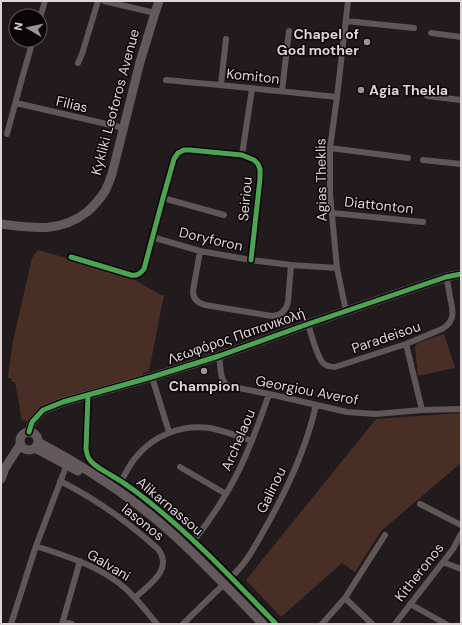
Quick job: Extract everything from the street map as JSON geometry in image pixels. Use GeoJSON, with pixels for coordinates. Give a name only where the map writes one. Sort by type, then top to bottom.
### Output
{"type":"FeatureCollection","features":[{"type":"Feature","properties":{"kind":"street"},"geometry":{"type":"LineString","coordinates":[[78,62],[82,54],[98,1]]}},
{"type":"Feature","properties":{"kind":"street"},"geometry":{"type":"LineString","coordinates":[[104,1],[155,13]]}},
{"type":"Feature","properties":{"kind":"street","name":"Kykliki Leoforos Avenue"},"geometry":{"type":"LineString","coordinates":[[1,225],[35,228],[66,224],[81,216],[94,206],[105,191],[112,174],[140,62],[159,1]]}},
{"type":"Feature","properties":{"kind":"street","name":"Agias Theklis"},"geometry":{"type":"LineString","coordinates":[[346,311],[337,268],[330,194],[330,148],[338,97],[348,1]]}},
{"type":"Feature","properties":{"kind":"street"},"geometry":{"type":"LineString","coordinates":[[346,21],[414,28]]}},
{"type":"Feature","properties":{"kind":"street"},"geometry":{"type":"LineString","coordinates":[[282,91],[289,31]]}},
{"type":"Feature","properties":{"kind":"street"},"geometry":{"type":"LineString","coordinates":[[431,33],[461,37]]}},
{"type":"Feature","properties":{"kind":"street"},"geometry":{"type":"LineString","coordinates":[[221,84],[226,39]]}},
{"type":"Feature","properties":{"kind":"street"},"geometry":{"type":"LineString","coordinates":[[7,134],[31,48]]}},
{"type":"Feature","properties":{"kind":"street","name":"Komiton"},"geometry":{"type":"LineString","coordinates":[[166,80],[221,84],[338,97]]}},
{"type":"Feature","properties":{"kind":"street"},"geometry":{"type":"LineString","coordinates":[[242,155],[252,88]]}},
{"type":"Feature","properties":{"kind":"street"},"geometry":{"type":"LineString","coordinates":[[427,96],[461,100]]}},
{"type":"Feature","properties":{"kind":"street","name":"Filias"},"geometry":{"type":"LineString","coordinates":[[16,103],[124,128]]}},
{"type":"Feature","properties":{"kind":"street"},"geometry":{"type":"LineString","coordinates":[[330,148],[408,158]]}},
{"type":"Feature","properties":{"kind":"street","name":"Seiriou"},"geometry":{"type":"LineString","coordinates":[[163,198],[174,159],[181,151],[190,150],[242,155],[254,160],[260,169],[252,260]]}},
{"type":"Feature","properties":{"kind":"street"},"geometry":{"type":"LineString","coordinates":[[423,160],[461,164]]}},
{"type":"Feature","properties":{"kind":"street"},"geometry":{"type":"LineString","coordinates":[[71,256],[136,276],[139,275],[144,269],[163,198],[224,215]]}},
{"type":"Feature","properties":{"kind":"street","name":"Diattonton"},"geometry":{"type":"LineString","coordinates":[[332,213],[423,222]]}},
{"type":"Feature","properties":{"kind":"street","name":"Doryforon"},"geometry":{"type":"LineString","coordinates":[[152,237],[200,251],[252,260],[291,265],[337,268]]}},
{"type":"Feature","properties":{"kind":"street"},"geometry":{"type":"LineString","coordinates":[[200,251],[193,291],[193,296],[196,301],[205,305],[272,316],[278,315],[286,308],[288,302],[291,265]]}},
{"type":"Feature","properties":{"kind":"street","name":"Λεωφόρος Παπανικολή"},"geometry":{"type":"LineString","coordinates":[[1,479],[5,468],[12,457],[31,442],[32,422],[43,410],[63,402],[220,356],[346,311],[446,277],[461,274]]}},
{"type":"Feature","properties":{"kind":"street","name":"Paradeisou"},"geometry":{"type":"LineString","coordinates":[[308,324],[320,360],[326,366],[335,367],[406,344],[442,329],[451,322],[453,310],[446,277]]}},
{"type":"Feature","properties":{"kind":"street"},"geometry":{"type":"LineString","coordinates":[[406,344],[422,410]]}},
{"type":"Feature","properties":{"kind":"street","name":"Georgiou Averof"},"geometry":{"type":"LineString","coordinates":[[220,356],[222,379],[231,387],[316,404],[347,412],[376,414],[422,410],[461,409]]}},
{"type":"Feature","properties":{"kind":"street"},"geometry":{"type":"LineString","coordinates":[[152,377],[169,432]]}},
{"type":"Feature","properties":{"kind":"street","name":"Archelaou"},"geometry":{"type":"LineString","coordinates":[[194,540],[226,494],[245,459],[269,394]]}},
{"type":"Feature","properties":{"kind":"street","name":"Alikarnassou"},"geometry":{"type":"LineString","coordinates":[[88,395],[86,448],[87,455],[92,463],[121,481],[154,506],[194,540],[276,624]]}},
{"type":"Feature","properties":{"kind":"street","name":"Galinou"},"geometry":{"type":"LineString","coordinates":[[231,577],[252,552],[287,488],[305,443],[316,404]]}},
{"type":"Feature","properties":{"kind":"street"},"geometry":{"type":"LineString","coordinates":[[121,481],[130,464],[141,452],[150,444],[169,432],[192,428],[209,428],[252,441]]}},
{"type":"Feature","properties":{"kind":"street"},"geometry":{"type":"LineString","coordinates":[[31,442],[102,486],[158,528],[263,624]]}},
{"type":"Feature","properties":{"kind":"street"},"geometry":{"type":"LineString","coordinates":[[31,442],[70,459],[100,477],[142,508],[174,535],[256,624]]}},
{"type":"Feature","properties":{"kind":"street"},"geometry":{"type":"LineString","coordinates":[[12,624],[36,546],[66,464]]}},
{"type":"Feature","properties":{"kind":"street","name":"Archelaou"},"geometry":{"type":"LineString","coordinates":[[180,467],[226,494]]}},
{"type":"Feature","properties":{"kind":"street","name":"Iasonos"},"geometry":{"type":"LineString","coordinates":[[60,481],[82,492],[128,524],[158,549],[163,562],[160,574],[135,598]]}},
{"type":"Feature","properties":{"kind":"street"},"geometry":{"type":"LineString","coordinates":[[420,504],[461,525]]}},
{"type":"Feature","properties":{"kind":"street","name":"Kitheronos"},"geometry":{"type":"LineString","coordinates":[[394,624],[444,562],[461,534]]}},
{"type":"Feature","properties":{"kind":"street"},"geometry":{"type":"LineString","coordinates":[[322,624],[345,598],[385,535]]}},
{"type":"Feature","properties":{"kind":"street","name":"Galvani"},"geometry":{"type":"LineString","coordinates":[[36,546],[80,561],[108,576],[126,589],[157,624]]}},
{"type":"Feature","properties":{"kind":"street"},"geometry":{"type":"LineString","coordinates":[[72,624],[62,623],[80,561]]}},
{"type":"Feature","properties":{"kind":"street"},"geometry":{"type":"LineString","coordinates":[[444,562],[461,569]]}},
{"type":"Feature","properties":{"kind":"street"},"geometry":{"type":"LineString","coordinates":[[183,624],[222,586]]}},
{"type":"Feature","properties":{"kind":"street"},"geometry":{"type":"LineString","coordinates":[[345,598],[372,624]]}},
{"type":"Feature","properties":{"kind":"street"},"geometry":{"type":"LineString","coordinates":[[410,604],[446,624]]}},
{"type":"Feature","properties":{"kind":"shaded area"},"geometry":{"type":"Polygon","coordinates":[[[38,250],[126,275],[161,295],[164,295],[149,371],[143,373],[143,375],[55,401],[25,422],[25,419],[22,421],[15,382],[12,382],[11,378],[8,378],[13,341],[32,258],[38,250]]]}},
{"type":"Feature","properties":{"kind":"shaded area"},"geometry":{"type":"Polygon","coordinates":[[[444,334],[455,368],[418,376],[415,347],[418,343],[444,334]]]}},
{"type":"Feature","properties":{"kind":"shaded area"},"geometry":{"type":"Polygon","coordinates":[[[461,413],[461,463],[381,531],[355,572],[342,563],[281,617],[246,580],[376,419],[461,413]]]}},
{"type":"Feature","properties":{"kind":"cycle path"},"geometry":{"type":"LineString","coordinates":[[71,257],[131,275],[137,275],[141,272],[144,269],[174,159],[178,153],[184,150],[190,150],[242,155],[254,160],[258,164],[260,169],[260,179],[251,260]]}},
{"type":"Feature","properties":{"kind":"cycle path"},"geometry":{"type":"LineString","coordinates":[[29,432],[32,422],[43,410],[63,402],[219,356],[446,277],[461,274]]}},
{"type":"Feature","properties":{"kind":"cycle path"},"geometry":{"type":"LineString","coordinates":[[88,395],[86,449],[88,458],[99,468],[132,489],[173,522],[208,554],[276,624]]}},
{"type":"Feature","properties":{"kind":"place","name":"Chapel of God mother"},"geometry":{"type":"Point","coordinates":[367,42]}},
{"type":"Feature","properties":{"kind":"place","name":"Agia Thekla"},"geometry":{"type":"Point","coordinates":[361,90]}},
{"type":"Feature","properties":{"kind":"place","name":"Champion"},"geometry":{"type":"Point","coordinates":[204,371]}}]}
